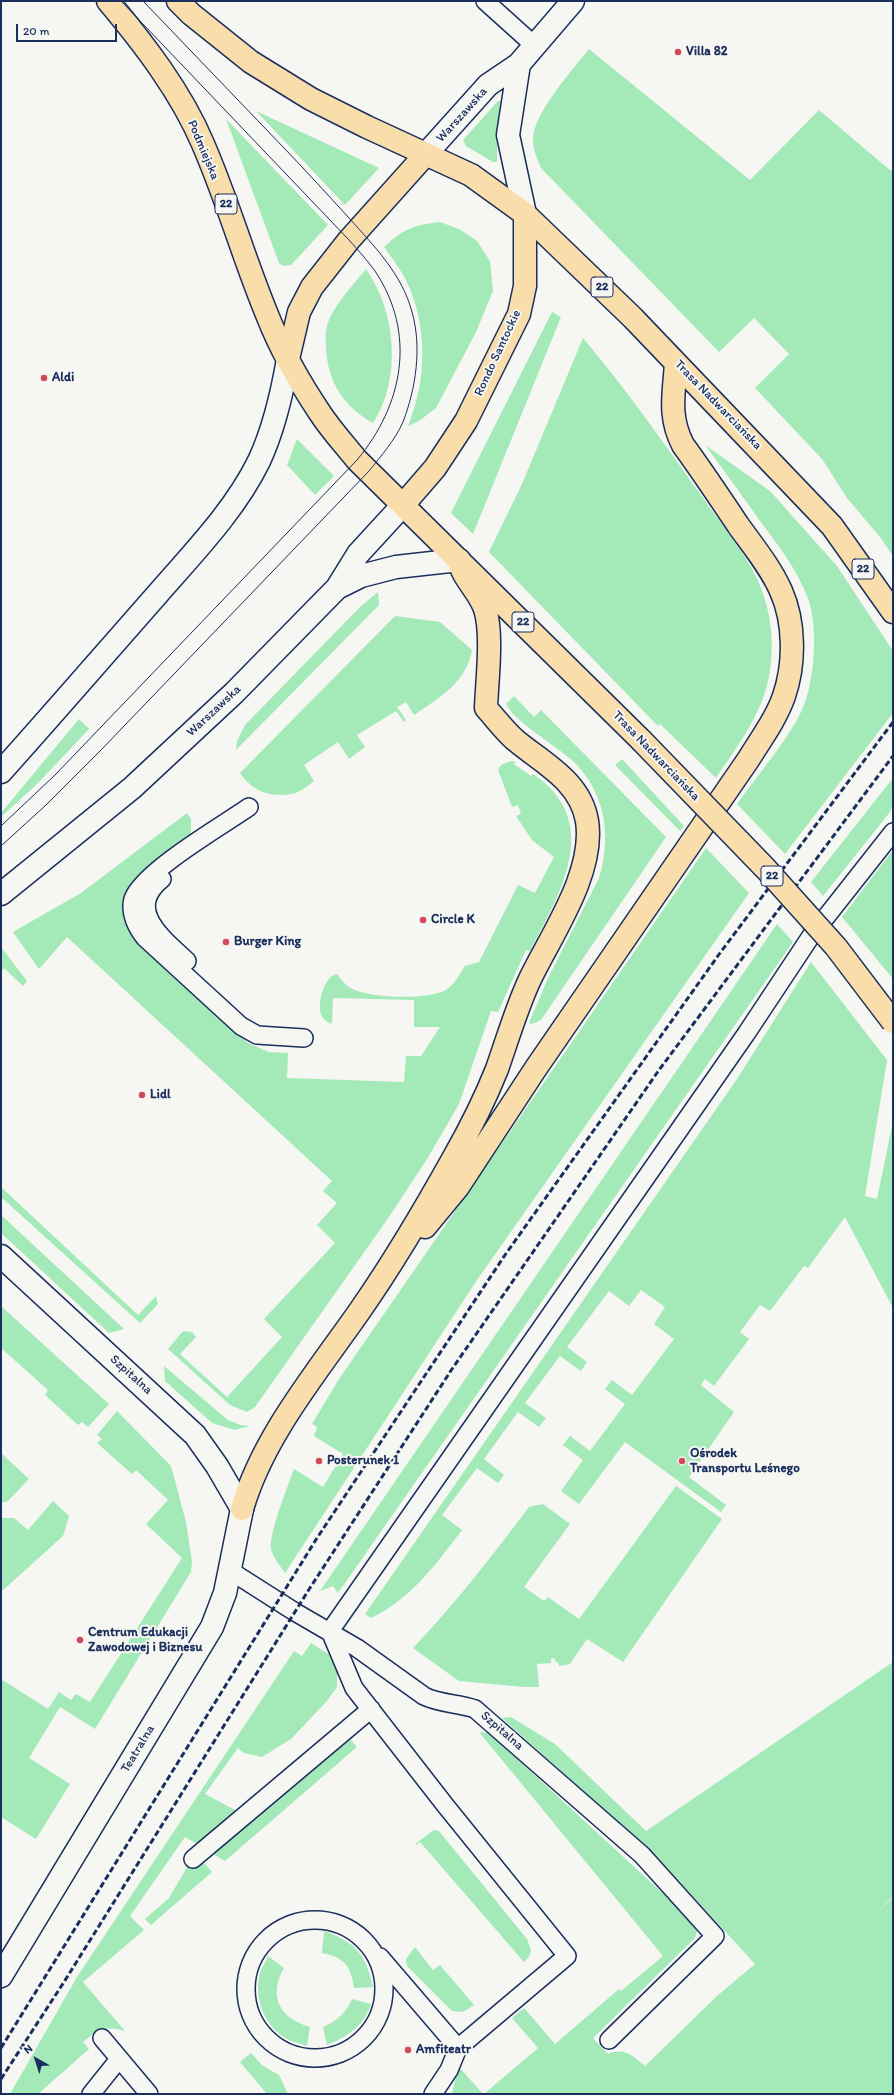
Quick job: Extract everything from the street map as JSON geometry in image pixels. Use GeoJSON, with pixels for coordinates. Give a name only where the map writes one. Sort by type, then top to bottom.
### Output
{"type":"FeatureCollection","features":[{"type":"Feature","properties":{"kind":"main road","name":"Podmiejska"},"geometry":{"type":"LineString","coordinates":[[108,1],[131,28],[188,114],[203,144],[268,317],[288,359]]}},
{"type":"Feature","properties":{"kind":"main road","name":"22"},"geometry":{"type":"LineString","coordinates":[[178,1],[191,14],[252,62],[304,95],[367,127],[472,175],[525,214]]}},
{"type":"Feature","properties":{"kind":"main road"},"geometry":{"type":"LineString","coordinates":[[288,359],[299,312],[312,287],[350,240],[426,154]]}},
{"type":"Feature","properties":{"kind":"main road","name":"Trasa Nadwarciańska"},"geometry":{"type":"LineString","coordinates":[[525,214],[676,363],[832,526],[893,612]]}},
{"type":"Feature","properties":{"kind":"main road","name":"Rondo Santockie"},"geometry":{"type":"LineString","coordinates":[[403,505],[435,468],[466,421],[519,314],[525,286],[525,214]]}},
{"type":"Feature","properties":{"kind":"main road","name":"22"},"geometry":{"type":"LineString","coordinates":[[288,359],[320,414],[357,460],[403,505]]}},
{"type":"Feature","properties":{"kind":"main road"},"geometry":{"type":"LineString","coordinates":[[376,1288],[458,1187],[536,1068],[748,760],[768,728],[784,695],[791,657],[791,635],[788,611],[781,592],[768,568],[683,445],[676,431],[673,418],[676,363]]}},
{"type":"Feature","properties":{"kind":"main road","name":"Trasa Nadwarciańska"},"geometry":{"type":"LineString","coordinates":[[403,505],[642,740],[766,869],[836,947],[893,1022]]}},
{"type":"Feature","properties":{"kind":"main road"},"geometry":{"type":"LineString","coordinates":[[242,1509],[257,1466],[272,1438],[376,1288],[454,1157],[484,1099],[530,979],[578,883],[585,863],[588,841],[587,820],[581,802],[562,775],[513,738],[486,708],[488,620],[482,600],[460,567],[458,560]]}},
{"type":"Feature","properties":{"kind":"street","name":"Warszawska"},"geometry":{"type":"LineString","coordinates":[[426,154],[488,85],[519,64],[573,1]]}},
{"type":"Feature","properties":{"kind":"street"},"geometry":{"type":"LineString","coordinates":[[519,64],[508,135],[525,214]]}},
{"type":"Feature","properties":{"kind":"street"},"geometry":{"type":"LineString","coordinates":[[1,772],[212,532],[244,490],[270,434],[282,392],[288,359]]}},
{"type":"Feature","properties":{"kind":"street","name":"Warszawska"},"geometry":{"type":"LineString","coordinates":[[1,894],[132,788],[234,693],[337,588],[358,554],[403,505]]}},
{"type":"Feature","properties":{"kind":"street"},"geometry":{"type":"LineString","coordinates":[[337,588],[361,576],[396,567],[458,560]]}},
{"type":"Feature","properties":{"kind":"street","name":"Szpitalna"},"geometry":{"type":"LineString","coordinates":[[1,1256],[195,1435],[217,1466],[242,1509]]}},
{"type":"Feature","properties":{"kind":"street","name":"Teatralna"},"geometry":{"type":"LineString","coordinates":[[1,1976],[212,1627],[225,1593],[242,1509]]}},
{"type":"Feature","properties":{"kind":"lane"},"geometry":{"type":"LineString","coordinates":[[485,1],[535,46]]}},
{"type":"Feature","properties":{"kind":"lane"},"geometry":{"type":"LineString","coordinates":[[249,807],[150,876],[136,893],[133,901],[132,910],[135,923],[145,938],[241,1026],[257,1035],[304,1038]]}},
{"type":"Feature","properties":{"kind":"lane"},"geometry":{"type":"LineString","coordinates":[[433,2094],[449,2070],[458,2048],[567,1956],[445,1805],[354,1688],[330,1631],[746,1034],[811,936],[893,832]]}},
{"type":"Feature","properties":{"kind":"lane","name":"Szpitalna"},"geometry":{"type":"LineString","coordinates":[[229,1570],[295,1612],[330,1631],[424,1696],[434,1701],[464,1705],[475,1709],[485,1716],[642,1855],[715,1936],[609,2040]]}},
{"type":"Feature","properties":{"kind":"lane"},"geometry":{"type":"LineString","coordinates":[[193,1859],[371,1709]]}},
{"type":"Feature","properties":{"kind":"lane"},"geometry":{"type":"LineString","coordinates":[[369,1944],[380,1962],[385,1984],[383,2006],[374,2026],[359,2043],[338,2055],[315,2059],[291,2054],[270,2042],[255,2024],[247,2002],[246,1978],[254,1955],[269,1936],[288,1925],[310,1919],[332,1921],[352,1929],[369,1944],[458,2048]]}},
{"type":"Feature","properties":{"kind":"lane"},"geometry":{"type":"LineString","coordinates":[[102,2038],[149,2094]]}},
{"type":"Feature","properties":{"kind":"lane"},"geometry":{"type":"LineString","coordinates":[[91,2094],[119,2059]]}},
{"type":"Feature","properties":{"kind":"green space"},"geometry":{"type":"Polygon","coordinates":[[[589,49],[750,180],[819,110],[891,171],[893,169],[893,556],[880,537],[847,498],[822,459],[755,388],[789,354],[754,318],[719,352],[541,168],[534,146],[533,139],[535,129],[546,105],[589,49]]]}},
{"type":"Feature","properties":{"kind":"green space"},"geometry":{"type":"Polygon","coordinates":[[[498,101],[502,101],[504,103],[497,129],[497,162],[493,162],[466,146],[463,140],[498,101]]]}},
{"type":"Feature","properties":{"kind":"green space"},"geometry":{"type":"Polygon","coordinates":[[[256,111],[379,168],[345,205],[256,111]]]}},
{"type":"Feature","properties":{"kind":"green space"},"geometry":{"type":"Polygon","coordinates":[[[226,119],[328,225],[291,265],[283,266],[279,263],[226,119]]]}},
{"type":"Feature","properties":{"kind":"green space"},"geometry":{"type":"Polygon","coordinates":[[[440,222],[461,230],[477,241],[490,261],[493,291],[476,332],[436,408],[419,421],[408,426],[419,390],[422,372],[421,334],[413,298],[406,280],[384,247],[397,236],[409,229],[416,226],[440,222]]]}},
{"type":"Feature","properties":{"kind":"green space"},"geometry":{"type":"Polygon","coordinates":[[[366,269],[376,286],[384,305],[392,345],[388,386],[382,405],[373,423],[354,409],[339,392],[330,372],[326,349],[326,330],[332,313],[366,269]]]}},
{"type":"Feature","properties":{"kind":"green space"},"geometry":{"type":"Polygon","coordinates":[[[552,312],[561,317],[473,534],[451,513],[552,312]]]}},
{"type":"Feature","properties":{"kind":"green space"},"geometry":{"type":"Polygon","coordinates":[[[583,338],[644,416],[737,544],[749,563],[764,596],[770,621],[772,646],[767,686],[749,728],[716,778],[660,724],[658,726],[489,552],[522,484],[583,338]]]}},
{"type":"Feature","properties":{"kind":"green space"},"geometry":{"type":"Polygon","coordinates":[[[297,439],[334,476],[315,495],[287,465],[297,439]]]}},
{"type":"Feature","properties":{"kind":"green space"},"geometry":{"type":"Polygon","coordinates":[[[705,445],[770,491],[837,566],[893,651],[893,713],[785,854],[737,804],[788,735],[806,700],[810,686],[814,654],[811,608],[803,586],[786,557],[705,445]]]}},
{"type":"Feature","properties":{"kind":"green space"},"geometry":{"type":"Polygon","coordinates":[[[378,592],[379,605],[236,750],[237,741],[245,725],[361,606],[378,592]]]}},
{"type":"Feature","properties":{"kind":"green space"},"geometry":{"type":"Polygon","coordinates":[[[395,616],[440,622],[472,650],[469,662],[458,680],[442,695],[414,715],[406,702],[397,707],[406,720],[404,722],[396,711],[357,735],[365,747],[349,759],[338,742],[304,765],[314,781],[300,791],[287,795],[272,794],[257,789],[245,780],[240,773],[395,616]]]}},
{"type":"Feature","properties":{"kind":"green space"},"geometry":{"type":"Polygon","coordinates":[[[514,696],[534,717],[541,710],[666,837],[541,1020],[532,1024],[529,1023],[548,978],[599,878],[605,845],[605,828],[597,796],[590,782],[580,768],[567,756],[512,713],[506,704],[514,696]]]}},
{"type":"Feature","properties":{"kind":"green space"},"geometry":{"type":"Polygon","coordinates":[[[79,719],[89,729],[38,783],[1,817],[1,813],[79,719]]]}},
{"type":"Feature","properties":{"kind":"green space"},"geometry":{"type":"Polygon","coordinates":[[[622,759],[684,826],[680,831],[615,765],[622,759]]]}},
{"type":"Feature","properties":{"kind":"green space"},"geometry":{"type":"Polygon","coordinates":[[[511,761],[516,762],[514,764],[531,776],[533,774],[554,793],[567,814],[571,836],[569,859],[563,882],[553,906],[530,951],[526,950],[498,1012],[491,1011],[459,1104],[427,1159],[391,1214],[255,1407],[247,1412],[230,1405],[168,1349],[183,1331],[192,1332],[196,1337],[180,1354],[227,1397],[282,1337],[264,1319],[335,1243],[317,1225],[337,1203],[323,1191],[332,1181],[67,937],[39,969],[13,932],[81,893],[187,813],[191,819],[191,834],[186,844],[171,854],[137,940],[248,1043],[269,1052],[288,1053],[287,1078],[404,1082],[406,1056],[421,1056],[440,1027],[414,1027],[414,1000],[333,998],[332,1024],[323,1018],[320,1009],[321,997],[325,985],[332,976],[337,974],[350,987],[363,993],[414,997],[438,993],[446,990],[454,982],[465,966],[479,962],[518,885],[535,893],[554,857],[532,840],[516,816],[521,814],[518,805],[512,807],[498,770],[501,765],[511,761]]]}},
{"type":"Feature","properties":{"kind":"green space"},"geometry":{"type":"Polygon","coordinates":[[[893,778],[893,805],[890,812],[823,896],[811,882],[893,778]]]}},
{"type":"Feature","properties":{"kind":"green space"},"geometry":{"type":"Polygon","coordinates":[[[706,848],[749,893],[477,1280],[285,1573],[273,1555],[271,1541],[294,1469],[323,1487],[343,1454],[314,1436],[317,1427],[312,1424],[339,1379],[706,848]]]}},
{"type":"Feature","properties":{"kind":"green space"},"geometry":{"type":"Polygon","coordinates":[[[893,850],[893,979],[842,917],[893,850]]]}},
{"type":"Feature","properties":{"kind":"green space"},"geometry":{"type":"Polygon","coordinates":[[[777,924],[793,942],[338,1593],[333,1586],[320,1591],[777,924]]]}},
{"type":"Feature","properties":{"kind":"green space"},"geometry":{"type":"Polygon","coordinates":[[[1,947],[27,981],[23,986],[4,968],[1,972],[1,947]]]}},
{"type":"Feature","properties":{"kind":"green space"},"geometry":{"type":"Polygon","coordinates":[[[811,962],[887,1060],[865,1196],[877,1199],[893,1121],[893,1308],[845,1217],[808,1268],[804,1266],[770,1311],[760,1305],[740,1332],[749,1339],[714,1386],[705,1379],[701,1385],[734,1412],[689,1477],[726,1505],[721,1512],[625,1442],[579,1504],[561,1491],[583,1460],[563,1445],[570,1436],[590,1451],[625,1404],[605,1389],[612,1380],[632,1395],[674,1339],[654,1324],[665,1307],[641,1290],[629,1306],[609,1291],[567,1347],[587,1362],[581,1371],[560,1356],[525,1403],[546,1418],[539,1427],[518,1412],[484,1459],[504,1475],[498,1483],[477,1468],[442,1515],[462,1530],[422,1580],[411,1591],[385,1610],[371,1618],[365,1614],[737,1079],[811,962]]]}},
{"type":"Feature","properties":{"kind":"green space"},"geometry":{"type":"Polygon","coordinates":[[[1,1187],[138,1315],[156,1296],[158,1304],[140,1323],[1,1197],[1,1187]]]}},
{"type":"Feature","properties":{"kind":"green space"},"geometry":{"type":"Polygon","coordinates":[[[1,1215],[124,1329],[109,1333],[1,1233],[1,1215]]]}},
{"type":"Feature","properties":{"kind":"green space"},"geometry":{"type":"Polygon","coordinates":[[[1,1306],[109,1404],[88,1427],[82,1422],[78,1425],[45,1395],[48,1390],[1,1348],[1,1306]]]}},
{"type":"Feature","properties":{"kind":"green space"},"geometry":{"type":"Polygon","coordinates":[[[164,1366],[228,1420],[241,1425],[250,1426],[235,1430],[212,1423],[165,1381],[164,1366]]]}},
{"type":"Feature","properties":{"kind":"green space"},"geometry":{"type":"Polygon","coordinates":[[[117,1411],[171,1466],[186,1522],[192,1562],[191,1572],[95,1729],[60,1707],[29,1758],[70,1784],[36,1839],[1,1817],[1,1679],[48,1709],[59,1692],[71,1700],[76,1694],[90,1702],[182,1558],[146,1524],[168,1500],[136,1470],[132,1474],[97,1443],[102,1439],[97,1435],[117,1411]]]}},
{"type":"Feature","properties":{"kind":"green space"},"geometry":{"type":"Polygon","coordinates":[[[1,1453],[29,1479],[8,1501],[1,1503],[1,1453]]]}},
{"type":"Feature","properties":{"kind":"green space"},"geometry":{"type":"Polygon","coordinates":[[[676,1486],[722,1519],[623,1662],[587,1639],[570,1664],[559,1666],[558,1662],[556,1662],[554,1658],[551,1659],[551,1663],[537,1664],[539,1687],[524,1687],[459,1681],[413,1648],[487,1562],[529,1507],[543,1504],[570,1524],[524,1587],[544,1601],[548,1597],[579,1619],[676,1486]]]}},
{"type":"Feature","properties":{"kind":"green space"},"geometry":{"type":"Polygon","coordinates":[[[53,1501],[69,1516],[63,1536],[1,1592],[1,1518],[14,1518],[28,1530],[53,1501]]]}},
{"type":"Feature","properties":{"kind":"green space"},"geometry":{"type":"Polygon","coordinates":[[[311,1643],[330,1655],[337,1672],[337,1687],[326,1702],[291,1739],[262,1757],[244,1753],[238,1748],[205,1794],[254,1820],[348,1736],[357,1747],[225,1861],[185,1837],[130,1916],[144,1930],[83,1982],[125,2031],[113,2028],[107,2029],[102,2030],[88,2038],[83,2042],[89,2049],[38,2094],[10,2094],[77,1977],[294,1651],[302,1656],[311,1643]]]}},
{"type":"Feature","properties":{"kind":"green space"},"geometry":{"type":"Polygon","coordinates":[[[893,1662],[893,1896],[875,1915],[893,1897],[893,2094],[484,2094],[538,2048],[512,2018],[524,2008],[555,2044],[619,1989],[621,1991],[663,1956],[479,1732],[489,1733],[695,1923],[697,1931],[695,1938],[593,2038],[608,2054],[614,2052],[624,2052],[645,2066],[717,1996],[755,1964],[657,1857],[502,1718],[511,1717],[555,1744],[646,1831],[893,1662]]]}},
{"type":"Feature","properties":{"kind":"green space"},"geometry":{"type":"Polygon","coordinates":[[[434,1830],[439,1831],[527,1939],[531,1950],[529,1957],[524,1962],[420,1842],[416,1845],[415,1844],[434,1830]]]}},
{"type":"Feature","properties":{"kind":"green space"},"geometry":{"type":"Polygon","coordinates":[[[193,1857],[205,1864],[212,1872],[151,1925],[145,1919],[169,1898],[193,1857]]]}},
{"type":"Feature","properties":{"kind":"green space"},"geometry":{"type":"Polygon","coordinates":[[[324,1931],[344,1940],[358,1951],[367,1966],[373,1987],[354,1988],[351,1974],[345,1964],[336,1957],[322,1953],[324,1931]]]}},
{"type":"Feature","properties":{"kind":"green space"},"geometry":{"type":"Polygon","coordinates":[[[415,1947],[433,1970],[440,1965],[474,2005],[463,2012],[452,2011],[407,1966],[406,1959],[415,1947]]]}},
{"type":"Feature","properties":{"kind":"green space"},"geometry":{"type":"Polygon","coordinates":[[[268,1956],[284,1968],[279,1978],[277,1988],[279,2005],[291,2018],[310,2027],[307,2046],[289,2040],[280,2035],[273,2028],[262,2010],[258,1990],[259,1980],[261,1970],[268,1956]]]}},
{"type":"Feature","properties":{"kind":"green space"},"geometry":{"type":"Polygon","coordinates":[[[352,1999],[371,2004],[368,2012],[354,2030],[327,2045],[323,2027],[333,2022],[340,2016],[352,1999]]]}},
{"type":"Feature","properties":{"kind":"green space"},"geometry":{"type":"Polygon","coordinates":[[[251,2053],[263,2066],[279,2075],[288,2094],[267,2094],[240,2062],[251,2053]]]}},
{"type":"Feature","properties":{"kind":"green space"},"geometry":{"type":"Polygon","coordinates":[[[458,2066],[483,2094],[452,2094],[458,2066]]]}},
{"type":"Feature","properties":{"kind":"tram line"},"geometry":{"type":"LineString","coordinates":[[1,826],[55,775],[357,460],[373,439],[385,416],[394,393],[399,368],[400,344],[396,319],[388,295],[372,267],[349,240],[121,1]]}},
{"type":"Feature","properties":{"kind":"tram line"},"geometry":{"type":"LineString","coordinates":[[1,846],[46,805],[101,750],[369,471],[388,448],[400,429],[408,409],[414,381],[417,339],[412,312],[401,285],[386,261],[368,239],[301,166],[143,1]]}},
{"type":"Feature","properties":{"kind":"railway"},"geometry":{"type":"LineString","coordinates":[[1,2048],[317,1538],[505,1255],[720,953],[893,722]]}},
{"type":"Feature","properties":{"kind":"railway"},"geometry":{"type":"LineString","coordinates":[[1,2079],[64,1982],[308,1591],[452,1369],[659,1070],[893,756]]}},
{"type":"Feature","properties":{"kind":"place","name":"Villa 82"},"geometry":{"type":"Point","coordinates":[678,52]}},
{"type":"Feature","properties":{"kind":"place","name":"Aldi"},"geometry":{"type":"Point","coordinates":[44,378]}},
{"type":"Feature","properties":{"kind":"place","name":"Circle K"},"geometry":{"type":"Point","coordinates":[423,920]}},
{"type":"Feature","properties":{"kind":"place","name":"Burger King"},"geometry":{"type":"Point","coordinates":[226,942]}},
{"type":"Feature","properties":{"kind":"place","name":"Lidl"},"geometry":{"type":"Point","coordinates":[142,1095]}},
{"type":"Feature","properties":{"kind":"place","name":"Posterunek 1"},"geometry":{"type":"Point","coordinates":[319,1461]}},
{"type":"Feature","properties":{"kind":"place","name":"Ośrodek Transportu Leśnego"},"geometry":{"type":"Point","coordinates":[682,1461]}},
{"type":"Feature","properties":{"kind":"place","name":"Centrum Edukacji Zawodowej i Biznesu"},"geometry":{"type":"Point","coordinates":[80,1640]}},
{"type":"Feature","properties":{"kind":"place","name":"Amfiteatr"},"geometry":{"type":"Point","coordinates":[408,2050]}}]}
